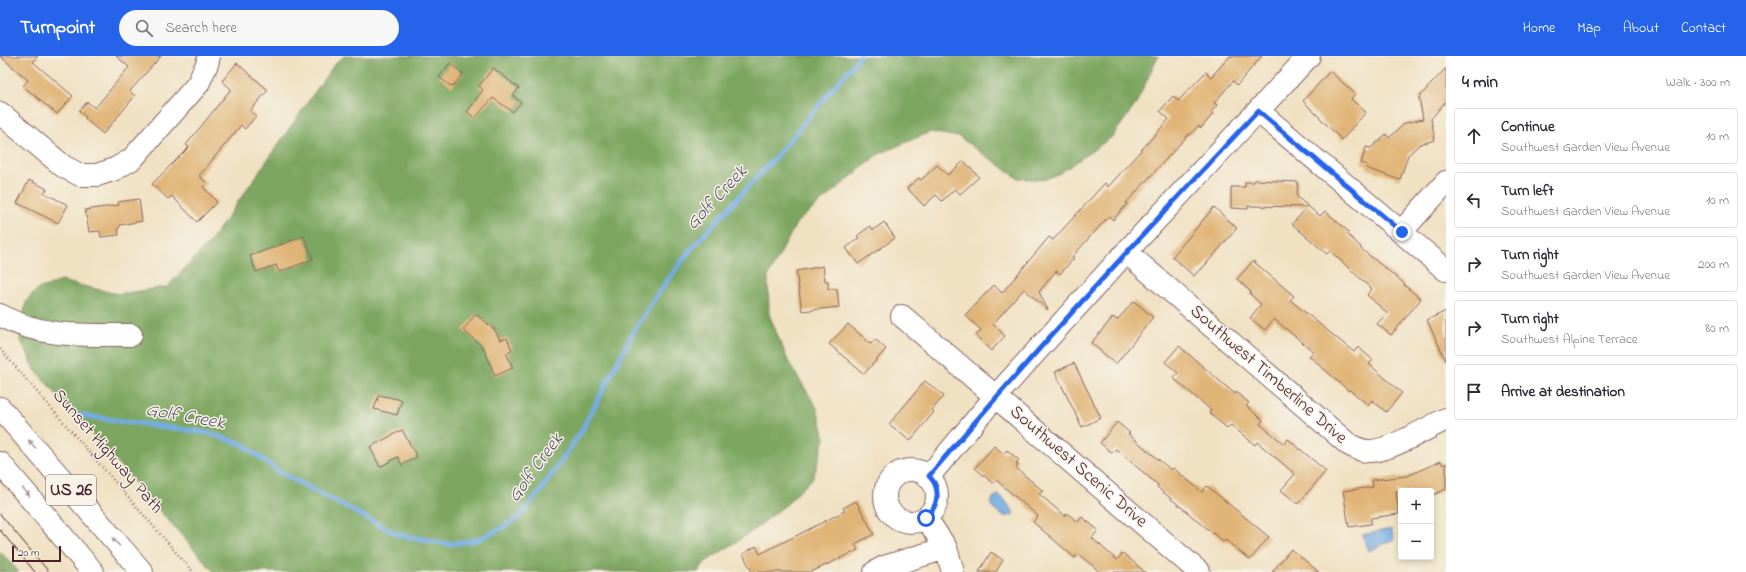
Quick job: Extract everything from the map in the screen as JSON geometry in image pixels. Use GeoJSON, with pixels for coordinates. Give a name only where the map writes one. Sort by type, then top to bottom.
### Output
{"type":"FeatureCollection","features":[{"type":"Feature","properties":{"kind":"main road"},"geometry":{"type":"LineString","coordinates":[[0,113],[63,166],[80,175],[97,175],[115,169],[132,159],[198,84],[209,56]]}},
{"type":"Feature","properties":{"kind":"main road"},"geometry":{"type":"LineString","coordinates":[[929,476],[996,396],[1126,252],[1309,56]]}},
{"type":"Feature","properties":{"kind":"main road"},"geometry":{"type":"LineString","coordinates":[[1258,111],[1446,270]]}},
{"type":"Feature","properties":{"kind":"main road"},"geometry":{"type":"LineString","coordinates":[[1402,232],[1446,182]]}},
{"type":"Feature","properties":{"kind":"main road","name":"Southwest Timberline Drive"},"geometry":{"type":"LineString","coordinates":[[1126,252],[1348,444],[1358,450],[1369,451],[1382,449],[1446,419]]}},
{"type":"Feature","properties":{"kind":"main road"},"geometry":{"type":"LineString","coordinates":[[0,315],[24,327],[48,332],[82,335],[130,335]]}},
{"type":"Feature","properties":{"kind":"main road","name":"Southwest Scenic Drive"},"geometry":{"type":"LineString","coordinates":[[902,316],[1199,572]]}},
{"type":"Feature","properties":{"kind":"main road","name":"US 26"},"geometry":{"type":"LineString","coordinates":[[0,408],[142,572]]}},
{"type":"Feature","properties":{"kind":"main road","name":"US 26"},"geometry":{"type":"LineString","coordinates":[[0,463],[93,572]]}},
{"type":"Feature","properties":{"kind":"main road"},"geometry":{"type":"LineString","coordinates":[[909,469],[918,470],[929,476],[936,487],[938,496],[932,512],[926,518],[909,522],[901,520],[894,515],[888,508],[885,500],[885,491],[891,480],[901,472],[909,469]]}},
{"type":"Feature","properties":{"kind":"main road"},"geometry":{"type":"LineString","coordinates":[[926,518],[946,548],[953,572]]}},
{"type":"Feature","properties":{"kind":"main road"},"geometry":{"type":"LineString","coordinates":[[875,572],[884,567],[946,548]]}},
{"type":"Feature","properties":{"kind":"path","name":"Sunset Highway Path"},"geometry":{"type":"LineString","coordinates":[[0,349],[193,572]]}},
{"type":"Feature","properties":{"kind":"green space"},"geometry":{"type":"Polygon","coordinates":[[[344,56],[1158,56],[1136,104],[1112,137],[1060,173],[1043,180],[1018,178],[959,137],[930,132],[877,155],[797,222],[768,277],[769,314],[788,361],[817,408],[825,438],[813,478],[787,504],[751,532],[704,563],[698,572],[214,572],[36,371],[20,339],[26,301],[38,289],[61,281],[118,294],[167,287],[210,242],[333,66],[344,56]]]}},
{"type":"Feature","properties":{"kind":"green space"},"geometry":{"type":"Polygon","coordinates":[[[0,551],[19,572],[0,572],[0,551]]]}},
{"type":"Feature","properties":{"kind":"water"},"geometry":{"type":"Polygon","coordinates":[[[998,495],[1004,499],[1013,511],[1013,515],[1003,516],[993,507],[991,504],[993,498],[998,495]]]}},
{"type":"Feature","properties":{"kind":"water"},"geometry":{"type":"Polygon","coordinates":[[[1391,529],[1394,539],[1369,551],[1362,535],[1391,529]]]}},
{"type":"Feature","properties":{"kind":"building"},"geometry":{"type":"Polygon","coordinates":[[[0,56],[38,56],[33,62],[73,96],[57,114],[23,86],[28,80],[0,56]]]}},
{"type":"Feature","properties":{"kind":"building"},"geometry":{"type":"Polygon","coordinates":[[[116,56],[161,56],[130,91],[135,96],[103,134],[85,119],[86,117],[79,111],[87,102],[95,108],[129,67],[116,56]]]}},
{"type":"Feature","properties":{"kind":"building"},"geometry":{"type":"Polygon","coordinates":[[[1230,56],[1262,56],[1237,85],[1233,81],[1214,103],[1217,105],[1211,112],[1213,114],[1201,128],[1198,126],[1190,135],[1189,134],[1126,203],[1127,204],[1113,220],[1109,216],[1072,257],[1074,258],[1060,274],[1056,271],[1039,292],[1048,310],[1024,289],[993,324],[1005,336],[991,351],[976,336],[981,330],[965,315],[994,285],[1002,293],[1049,237],[1053,240],[1105,183],[1108,187],[1169,119],[1160,111],[1173,96],[1178,101],[1206,72],[1211,77],[1230,56]]]}},
{"type":"Feature","properties":{"kind":"building"},"geometry":{"type":"Polygon","coordinates":[[[237,63],[268,90],[250,111],[256,116],[245,129],[241,125],[199,176],[207,183],[203,187],[217,202],[197,222],[172,196],[168,199],[152,184],[189,147],[186,145],[231,89],[222,81],[237,63]]]}},
{"type":"Feature","properties":{"kind":"building"},"geometry":{"type":"Polygon","coordinates":[[[450,63],[463,74],[452,87],[439,77],[450,63]]]}},
{"type":"Feature","properties":{"kind":"building"},"geometry":{"type":"Polygon","coordinates":[[[493,68],[519,88],[513,96],[521,102],[513,112],[493,98],[475,118],[467,112],[483,90],[479,86],[493,68]]]}},
{"type":"Feature","properties":{"kind":"building"},"geometry":{"type":"Polygon","coordinates":[[[1446,68],[1446,101],[1431,119],[1435,140],[1420,144],[1408,155],[1400,180],[1366,168],[1367,165],[1361,163],[1366,147],[1371,148],[1386,134],[1389,138],[1405,123],[1423,119],[1419,97],[1446,68]]]}},
{"type":"Feature","properties":{"kind":"building"},"geometry":{"type":"Polygon","coordinates":[[[1330,71],[1355,94],[1351,99],[1366,112],[1342,140],[1303,101],[1330,71]]]}},
{"type":"Feature","properties":{"kind":"building"},"geometry":{"type":"Polygon","coordinates":[[[964,161],[979,177],[960,194],[955,189],[942,201],[936,195],[924,206],[907,188],[919,178],[921,180],[937,165],[948,175],[964,161]]]}},
{"type":"Feature","properties":{"kind":"building"},"geometry":{"type":"Polygon","coordinates":[[[29,180],[47,189],[44,193],[68,205],[58,223],[17,203],[29,180]]]}},
{"type":"Feature","properties":{"kind":"building"},"geometry":{"type":"Polygon","coordinates":[[[1254,180],[1298,182],[1297,197],[1320,216],[1325,211],[1349,232],[1347,234],[1361,247],[1360,248],[1405,284],[1404,285],[1421,299],[1391,335],[1377,324],[1387,313],[1367,295],[1372,289],[1330,251],[1327,254],[1292,224],[1308,207],[1248,206],[1248,209],[1231,208],[1231,187],[1245,187],[1245,182],[1254,182],[1254,180]]]}},
{"type":"Feature","properties":{"kind":"building"},"geometry":{"type":"Polygon","coordinates":[[[139,199],[142,221],[120,225],[118,228],[119,235],[101,237],[100,231],[89,232],[85,210],[119,205],[118,202],[139,199]]]}},
{"type":"Feature","properties":{"kind":"building"},"geometry":{"type":"Polygon","coordinates":[[[1214,207],[1237,228],[1201,270],[1200,269],[1194,276],[1172,257],[1214,207]]]}},
{"type":"Feature","properties":{"kind":"building"},"geometry":{"type":"Polygon","coordinates":[[[884,222],[895,238],[858,264],[846,248],[859,238],[857,236],[870,226],[873,230],[884,222]]]}},
{"type":"Feature","properties":{"kind":"building"},"geometry":{"type":"Polygon","coordinates":[[[304,236],[313,259],[279,272],[276,265],[256,272],[250,256],[304,236]]]}},
{"type":"Feature","properties":{"kind":"building"},"geometry":{"type":"Polygon","coordinates":[[[1253,261],[1294,296],[1290,300],[1354,352],[1358,347],[1373,360],[1369,364],[1402,393],[1386,412],[1372,400],[1368,405],[1350,390],[1349,391],[1309,356],[1314,352],[1274,319],[1265,330],[1250,318],[1261,304],[1237,279],[1253,261]]]}},
{"type":"Feature","properties":{"kind":"building"},"geometry":{"type":"Polygon","coordinates":[[[823,266],[825,281],[828,281],[828,289],[837,289],[839,307],[802,311],[796,271],[823,266]]]}},
{"type":"Feature","properties":{"kind":"building"},"geometry":{"type":"Polygon","coordinates":[[[1134,301],[1153,317],[1116,364],[1091,343],[1113,317],[1117,320],[1134,301]]]}},
{"type":"Feature","properties":{"kind":"building"},"geometry":{"type":"Polygon","coordinates":[[[1446,311],[1446,361],[1427,320],[1446,311]]]}},
{"type":"Feature","properties":{"kind":"building"},"geometry":{"type":"Polygon","coordinates":[[[476,314],[495,330],[500,340],[507,338],[512,350],[506,353],[513,368],[495,376],[483,347],[463,330],[476,314]]]}},
{"type":"Feature","properties":{"kind":"building"},"geometry":{"type":"Polygon","coordinates":[[[848,324],[871,344],[875,339],[886,349],[864,374],[829,344],[848,324]]]}},
{"type":"Feature","properties":{"kind":"building"},"geometry":{"type":"Polygon","coordinates":[[[1179,346],[1235,394],[1236,392],[1249,403],[1246,406],[1263,420],[1260,424],[1284,444],[1288,439],[1326,471],[1298,504],[1281,490],[1295,474],[1257,442],[1255,445],[1231,425],[1227,428],[1209,413],[1211,410],[1173,378],[1178,373],[1165,362],[1179,346]]]}},
{"type":"Feature","properties":{"kind":"building"},"geometry":{"type":"Polygon","coordinates":[[[1074,363],[1101,418],[1082,427],[1055,372],[1074,363]]]}},
{"type":"Feature","properties":{"kind":"building"},"geometry":{"type":"Polygon","coordinates":[[[925,381],[944,396],[932,410],[934,412],[910,441],[889,424],[925,381]]]}},
{"type":"Feature","properties":{"kind":"building"},"geometry":{"type":"Polygon","coordinates":[[[379,395],[402,400],[397,415],[374,409],[379,395]]]}},
{"type":"Feature","properties":{"kind":"building"},"geometry":{"type":"Polygon","coordinates":[[[1117,422],[1130,433],[1128,434],[1171,470],[1173,468],[1202,492],[1207,486],[1269,537],[1250,560],[1226,540],[1224,542],[1193,517],[1157,487],[1158,485],[1116,449],[1112,453],[1100,443],[1117,422]]]}},
{"type":"Feature","properties":{"kind":"building"},"geometry":{"type":"Polygon","coordinates":[[[402,430],[417,457],[402,465],[398,457],[380,467],[370,447],[402,430]]]}},
{"type":"Feature","properties":{"kind":"building"},"geometry":{"type":"Polygon","coordinates":[[[994,446],[1004,454],[1007,450],[1019,460],[1016,463],[1018,465],[1016,468],[1043,491],[1039,494],[1065,516],[1067,513],[1078,522],[1082,517],[1098,530],[1092,538],[1117,560],[1123,553],[1145,572],[1100,572],[1078,554],[1075,558],[1033,522],[1038,516],[996,480],[993,483],[975,468],[994,446]]]}},
{"type":"Feature","properties":{"kind":"building"},"geometry":{"type":"Polygon","coordinates":[[[1441,461],[1443,465],[1446,463],[1446,489],[1434,495],[1434,488],[1398,488],[1398,491],[1396,491],[1398,514],[1371,518],[1371,524],[1349,527],[1343,491],[1373,487],[1372,480],[1407,476],[1441,461]]]}},
{"type":"Feature","properties":{"kind":"building"},"geometry":{"type":"Polygon","coordinates":[[[856,501],[874,534],[855,544],[858,550],[811,572],[752,572],[743,554],[756,546],[760,554],[845,511],[843,508],[856,501]]]}},
{"type":"Feature","properties":{"kind":"building"},"geometry":{"type":"Polygon","coordinates":[[[1291,549],[1319,572],[1272,572],[1291,549]]]}},
{"type":"Feature","properties":{"kind":"building"},"geometry":{"type":"Polygon","coordinates":[[[991,552],[1003,560],[996,572],[979,572],[991,552]]]}},
{"type":"Feature","properties":{"kind":"waterway","name":"Golf Creek"},"geometry":{"type":"LineString","coordinates":[[78,415],[208,433],[242,444],[279,472],[399,535],[450,544],[477,540],[502,528],[520,516],[541,490],[581,432],[635,329],[662,288],[691,249],[773,160],[860,56]]}},
{"type":"Feature","properties":{"kind":"tram line"},"geometry":{"type":"LineString","coordinates":[[0,514],[49,572]]}},
{"type":"Feature","properties":{"kind":"tram line"},"geometry":{"type":"LineString","coordinates":[[0,530],[35,572]]}},
{"type":"Feature","properties":{"kind":"route"},"geometry":{"type":"LineString","coordinates":[[926,518],[932,512],[938,496],[936,487],[929,476],[996,396],[1126,252],[1258,111],[1402,232]]}}]}
